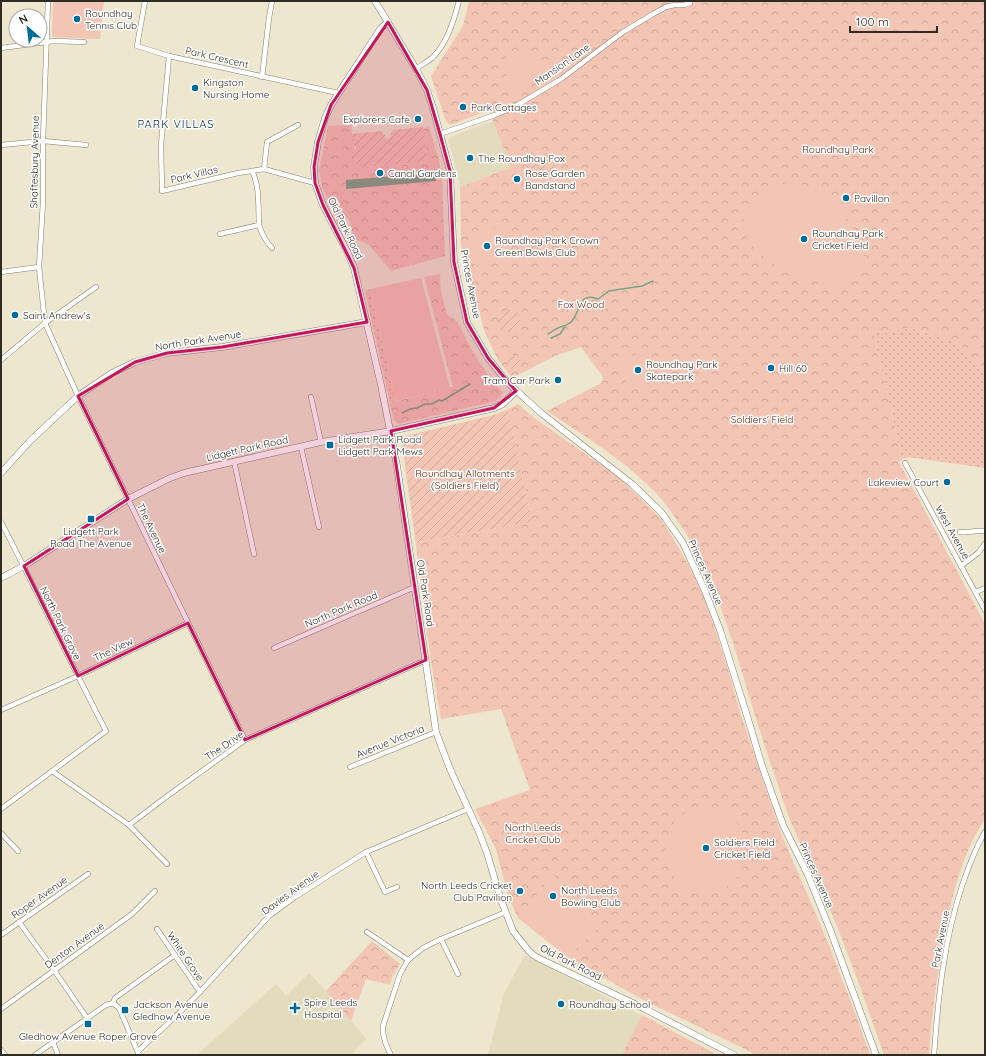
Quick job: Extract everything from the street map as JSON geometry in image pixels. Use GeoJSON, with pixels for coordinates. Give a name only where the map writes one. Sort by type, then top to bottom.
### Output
{"type":"FeatureCollection","features":[{"type":"Feature","properties":{"kind":"street","name":"Park Crescent"},"geometry":{"type":"LineString","coordinates":[[145,1],[137,46],[169,56],[338,93]]}},
{"type":"Feature","properties":{"kind":"street"},"geometry":{"type":"LineString","coordinates":[[262,77],[272,1]]}},
{"type":"Feature","properties":{"kind":"street","name":"Princes Avenue"},"geometry":{"type":"LineString","coordinates":[[375,1],[427,90],[440,134],[450,172],[454,262],[465,318],[488,358],[508,383],[544,416],[632,484],[661,512],[683,543],[705,591],[720,630],[762,766],[783,825],[808,875],[831,932],[876,1055]]}},
{"type":"Feature","properties":{"kind":"street"},"geometry":{"type":"LineString","coordinates":[[416,69],[431,59],[440,48],[450,30],[459,1]]}},
{"type":"Feature","properties":{"kind":"street","name":"Mansion Lane"},"geometry":{"type":"LineString","coordinates":[[440,134],[515,106],[561,79],[623,32],[670,6],[690,3]]}},
{"type":"Feature","properties":{"kind":"street","name":"Old Park Road"},"geometry":{"type":"LineString","coordinates":[[388,22],[381,28],[338,93],[325,118],[318,142],[314,167],[315,183],[329,217],[354,268],[391,431],[436,732],[450,769],[479,832],[513,931],[528,950],[540,959],[643,1008],[734,1055]]}},
{"type":"Feature","properties":{"kind":"street"},"geometry":{"type":"LineString","coordinates":[[48,42],[84,42]]}},
{"type":"Feature","properties":{"kind":"street","name":"Shaftesbury Avenue"},"geometry":{"type":"LineString","coordinates":[[45,323],[40,267],[47,48]]}},
{"type":"Feature","properties":{"kind":"street","name":"Park Villas"},"geometry":{"type":"LineString","coordinates":[[169,56],[161,145],[162,191],[238,173],[264,169],[315,183]]}},
{"type":"Feature","properties":{"kind":"street"},"geometry":{"type":"LineString","coordinates":[[264,169],[267,142],[298,125]]}},
{"type":"Feature","properties":{"kind":"street"},"geometry":{"type":"LineString","coordinates":[[1,145],[43,141],[86,145]]}},
{"type":"Feature","properties":{"kind":"street"},"geometry":{"type":"LineString","coordinates":[[252,171],[256,178],[259,225],[266,242],[272,248]]}},
{"type":"Feature","properties":{"kind":"street"},"geometry":{"type":"LineString","coordinates":[[220,234],[259,225]]}},
{"type":"Feature","properties":{"kind":"street"},"geometry":{"type":"LineString","coordinates":[[1,272],[40,267]]}},
{"type":"Feature","properties":{"kind":"street"},"geometry":{"type":"LineString","coordinates":[[1,360],[45,323],[96,287]]}},
{"type":"Feature","properties":{"kind":"street","name":"North Park Avenue"},"geometry":{"type":"LineString","coordinates":[[1,473],[30,441],[78,396],[112,373],[135,362],[167,353],[222,347],[366,322]]}},
{"type":"Feature","properties":{"kind":"street","name":"The Avenue"},"geometry":{"type":"LineString","coordinates":[[45,323],[78,396],[188,623],[214,673],[245,740]]}},
{"type":"Feature","properties":{"kind":"street","name":"Lidgett Park Road"},"geometry":{"type":"LineString","coordinates":[[1,578],[24,566],[128,499],[170,478],[195,470],[300,446],[391,431],[494,408],[503,404],[516,391]]}},
{"type":"Feature","properties":{"kind":"street"},"geometry":{"type":"LineString","coordinates":[[311,397],[321,442]]}},
{"type":"Feature","properties":{"kind":"street"},"geometry":{"type":"LineString","coordinates":[[300,446],[320,527]]}},
{"type":"Feature","properties":{"kind":"street"},"geometry":{"type":"LineString","coordinates":[[234,461],[254,554]]}},
{"type":"Feature","properties":{"kind":"street","name":"West Avenue"},"geometry":{"type":"LineString","coordinates":[[905,463],[985,610]]}},
{"type":"Feature","properties":{"kind":"street","name":"North Park Grove"},"geometry":{"type":"LineString","coordinates":[[1,522],[106,731],[52,771]]}},
{"type":"Feature","properties":{"kind":"street"},"geometry":{"type":"LineString","coordinates":[[960,532],[969,533],[977,530],[985,531]]}},
{"type":"Feature","properties":{"kind":"street"},"geometry":{"type":"LineString","coordinates":[[961,566],[978,553],[985,544]]}},
{"type":"Feature","properties":{"kind":"street","name":"North Park Road"},"geometry":{"type":"LineString","coordinates":[[274,648],[415,587]]}},
{"type":"Feature","properties":{"kind":"street"},"geometry":{"type":"LineString","coordinates":[[976,592],[985,588]]}},
{"type":"Feature","properties":{"kind":"street","name":"The View"},"geometry":{"type":"LineString","coordinates":[[1,710],[78,676],[188,623]]}},
{"type":"Feature","properties":{"kind":"street","name":"The Drive"},"geometry":{"type":"LineString","coordinates":[[129,826],[166,797],[245,740],[426,660]]}},
{"type":"Feature","properties":{"kind":"street","name":"Avenue Victoria"},"geometry":{"type":"LineString","coordinates":[[350,767],[436,732]]}},
{"type":"Feature","properties":{"kind":"street"},"geometry":{"type":"LineString","coordinates":[[1,809],[52,771],[129,826],[167,864]]}},
{"type":"Feature","properties":{"kind":"street","name":"Davies Avenue"},"geometry":{"type":"LineString","coordinates":[[138,1053],[200,992],[269,916],[295,897],[366,852],[468,809]]}},
{"type":"Feature","properties":{"kind":"street","name":"Park Avenue"},"geometry":{"type":"LineString","coordinates":[[934,1055],[936,1022],[946,954],[955,908],[968,869],[985,832]]}},
{"type":"Feature","properties":{"kind":"street"},"geometry":{"type":"LineString","coordinates":[[1,833],[18,851]]}},
{"type":"Feature","properties":{"kind":"street"},"geometry":{"type":"LineString","coordinates":[[366,852],[385,892],[397,887]]}},
{"type":"Feature","properties":{"kind":"street","name":"Roper Avenue"},"geometry":{"type":"LineString","coordinates":[[1,935],[88,874]]}},
{"type":"Feature","properties":{"kind":"street","name":"Denton Avenue"},"geometry":{"type":"LineString","coordinates":[[1,1009],[132,914],[155,891]]}},
{"type":"Feature","properties":{"kind":"street"},"geometry":{"type":"LineString","coordinates":[[391,1055],[384,1040],[382,1032],[383,1026],[400,974],[408,960],[423,948],[441,939],[506,912]]}},
{"type":"Feature","properties":{"kind":"street"},"geometry":{"type":"LineString","coordinates":[[19,922],[87,1018]]}},
{"type":"Feature","properties":{"kind":"street","name":"White Grove"},"geometry":{"type":"LineString","coordinates":[[157,929],[200,992]]}},
{"type":"Feature","properties":{"kind":"street"},"geometry":{"type":"LineString","coordinates":[[367,932],[408,960]]}},
{"type":"Feature","properties":{"kind":"street"},"geometry":{"type":"LineString","coordinates":[[441,939],[458,974]]}},
{"type":"Feature","properties":{"kind":"street"},"geometry":{"type":"LineString","coordinates":[[113,1004],[115,998],[174,955]]}},
{"type":"Feature","properties":{"kind":"street"},"geometry":{"type":"LineString","coordinates":[[35,1055],[106,1005],[113,1004],[120,1010],[138,1053]]}},
{"type":"Feature","properties":{"kind":"street"},"geometry":{"type":"LineString","coordinates":[[53,1042],[58,1055]]}},
{"type":"Feature","properties":{"kind":"street"},"geometry":{"type":"LineString","coordinates":[[1,1050],[4,1055]]}},
{"type":"Feature","properties":{"kind":"highlighted area"},"geometry":{"type":"Polygon","coordinates":[[[388,22],[427,90],[450,171],[454,262],[467,322],[488,358],[516,391],[494,408],[391,431],[426,660],[245,740],[188,623],[78,676],[24,566],[128,499],[78,396],[135,362],[167,353],[222,347],[367,322],[354,268],[323,205],[315,183],[314,167],[318,142],[331,105],[388,22]]]}},
{"type":"Feature","properties":{"kind":"shaded area"},"geometry":{"type":"Polygon","coordinates":[[[516,111],[511,167],[460,187],[448,140],[450,137],[516,111]]]}},
{"type":"Feature","properties":{"kind":"shaded area"},"geometry":{"type":"Polygon","coordinates":[[[435,173],[436,181],[346,189],[346,180],[435,173]]]}},
{"type":"Feature","properties":{"kind":"shaded area","name":"Roundhay School"},"geometry":{"type":"Polygon","coordinates":[[[525,955],[714,1053],[713,1055],[488,1055],[504,993],[525,955]]]}},
{"type":"Feature","properties":{"kind":"shaded area","name":"Spire Leeds Hospital"},"geometry":{"type":"Polygon","coordinates":[[[309,973],[366,1039],[351,1055],[197,1055],[276,984],[286,996],[309,973]]]}},
{"type":"Feature","properties":{"kind":"green space","name":"Roundhay Tennis Club"},"geometry":{"type":"Polygon","coordinates":[[[53,1],[104,1],[100,39],[52,37],[53,1]]]}},
{"type":"Feature","properties":{"kind":"green space"},"geometry":{"type":"Polygon","coordinates":[[[469,1],[985,1],[985,372],[959,344],[912,328],[873,332],[902,459],[899,462],[985,624],[985,819],[968,849],[952,898],[932,1015],[929,1055],[884,1055],[842,938],[787,811],[722,610],[706,571],[691,541],[664,502],[628,467],[547,411],[601,383],[603,377],[581,347],[555,356],[512,378],[498,360],[485,333],[461,246],[460,187],[511,167],[489,110],[453,124],[449,124],[446,121],[431,76],[463,26],[469,1]]]}},
{"type":"Feature","properties":{"kind":"green space"},"geometry":{"type":"Polygon","coordinates":[[[528,46],[543,76],[514,91],[499,61],[528,46]]]}},
{"type":"Feature","properties":{"kind":"green space","name":"Canal Gardens"},"geometry":{"type":"Polygon","coordinates":[[[351,125],[357,168],[427,162],[423,129],[429,127],[439,161],[442,179],[445,256],[391,271],[369,245],[355,239],[348,218],[336,218],[322,187],[319,170],[328,126],[351,125]]]}},
{"type":"Feature","properties":{"kind":"green space"},"geometry":{"type":"Polygon","coordinates":[[[423,127],[427,162],[357,168],[354,149],[356,149],[352,134],[382,131],[385,138],[388,139],[391,137],[391,132],[393,132],[393,130],[423,127]]]}},
{"type":"Feature","properties":{"kind":"green space"},"geometry":{"type":"Polygon","coordinates":[[[543,152],[548,153],[554,159],[554,169],[548,175],[543,176],[538,175],[532,169],[531,164],[532,159],[538,153],[543,152]]]}},
{"type":"Feature","properties":{"kind":"green space","name":"Roundhay Park Cricket Field"},"geometry":{"type":"Polygon","coordinates":[[[795,182],[820,194],[837,209],[852,226],[862,242],[864,252],[863,264],[852,280],[840,287],[833,287],[804,278],[778,267],[756,250],[747,239],[743,227],[744,221],[755,199],[765,190],[776,185],[795,182]]]}},
{"type":"Feature","properties":{"kind":"green space","name":"Roundhay Park Crown Green Bowls Club"},"geometry":{"type":"Polygon","coordinates":[[[499,227],[506,258],[475,265],[469,234],[499,227]]]}},
{"type":"Feature","properties":{"kind":"green space"},"geometry":{"type":"Polygon","coordinates":[[[440,274],[441,292],[447,314],[457,321],[473,352],[489,376],[503,393],[496,401],[398,424],[394,420],[390,403],[453,387],[424,277],[440,274]]]}},
{"type":"Feature","properties":{"kind":"green space"},"geometry":{"type":"Polygon","coordinates":[[[421,278],[450,388],[396,401],[370,289],[421,278]]]}},
{"type":"Feature","properties":{"kind":"green space"},"geometry":{"type":"Polygon","coordinates":[[[370,289],[396,401],[390,403],[365,291],[370,289]]]}},
{"type":"Feature","properties":{"kind":"green space"},"geometry":{"type":"Polygon","coordinates":[[[509,310],[517,313],[520,321],[517,329],[509,332],[501,329],[498,321],[501,313],[509,310]]]}},
{"type":"Feature","properties":{"kind":"green space"},"geometry":{"type":"Polygon","coordinates":[[[912,328],[959,344],[985,372],[985,468],[908,457],[902,459],[873,332],[912,328]]]}},
{"type":"Feature","properties":{"kind":"green space","name":"Roundhay Park Skatepark"},"geometry":{"type":"Polygon","coordinates":[[[646,351],[657,380],[629,390],[618,361],[646,351]]]}},
{"type":"Feature","properties":{"kind":"green space"},"geometry":{"type":"Polygon","coordinates":[[[514,355],[519,357],[521,362],[519,367],[514,369],[509,367],[507,362],[509,357],[514,355]]]}},
{"type":"Feature","properties":{"kind":"green space","name":"North Leeds Cricket Club"},"geometry":{"type":"Polygon","coordinates":[[[518,404],[533,417],[618,477],[631,489],[661,519],[692,572],[703,595],[716,632],[741,715],[780,831],[829,945],[870,1055],[755,1055],[647,1002],[567,957],[598,928],[553,875],[518,918],[508,896],[496,849],[475,809],[530,790],[501,709],[441,719],[431,662],[414,530],[418,542],[532,522],[508,409],[518,404]]]}},
{"type":"Feature","properties":{"kind":"green space","name":"Roundhay Allotments (Soldiers Field)"},"geometry":{"type":"Polygon","coordinates":[[[508,409],[532,522],[418,542],[414,530],[401,437],[494,415],[508,409]]]}},
{"type":"Feature","properties":{"kind":"green space","name":"Soldiers Field Cricket Field"},"geometry":{"type":"Polygon","coordinates":[[[706,806],[718,809],[728,814],[736,821],[742,830],[746,850],[745,861],[741,872],[732,883],[716,891],[700,894],[685,890],[677,882],[669,864],[666,852],[666,841],[674,822],[682,815],[693,809],[706,806]]]}},
{"type":"Feature","properties":{"kind":"green space","name":"North Leeds Bowling Club"},"geometry":{"type":"Polygon","coordinates":[[[553,875],[598,928],[567,957],[518,918],[553,875]]]}},
{"type":"Feature","properties":{"kind":"green space"},"geometry":{"type":"Polygon","coordinates":[[[372,941],[400,964],[393,975],[390,985],[366,979],[351,1021],[326,991],[372,941]]]}},
{"type":"Feature","properties":{"kind":"green space"},"geometry":{"type":"Polygon","coordinates":[[[642,1015],[714,1053],[713,1055],[622,1055],[642,1015]]]}},
{"type":"Feature","properties":{"kind":"waterway"},"geometry":{"type":"LineString","coordinates":[[548,334],[571,322],[580,304],[586,298],[591,297],[598,299],[609,291],[642,286],[653,281]]}},
{"type":"Feature","properties":{"kind":"waterway"},"geometry":{"type":"LineString","coordinates":[[551,338],[560,334],[565,327]]}},
{"type":"Feature","properties":{"kind":"waterway"},"geometry":{"type":"LineString","coordinates":[[402,413],[425,404],[432,404],[439,400],[442,401],[470,384]]}},
{"type":"Feature","properties":{"kind":"place","name":"Roundhay Tennis Club"},"geometry":{"type":"Point","coordinates":[77,19]}},
{"type":"Feature","properties":{"kind":"place","name":"Kingston Nursing Home"},"geometry":{"type":"Point","coordinates":[195,88]}},
{"type":"Feature","properties":{"kind":"place","name":"Park Cottages"},"geometry":{"type":"Point","coordinates":[463,107]}},
{"type":"Feature","properties":{"kind":"place","name":"Explorers Cafe"},"geometry":{"type":"Point","coordinates":[418,119]}},
{"type":"Feature","properties":{"kind":"place","name":"The Roundhay Fox"},"geometry":{"type":"Point","coordinates":[470,158]}},
{"type":"Feature","properties":{"kind":"place","name":"Canal Gardens"},"geometry":{"type":"Point","coordinates":[380,173]}},
{"type":"Feature","properties":{"kind":"place","name":"Rose Garden Bandstand"},"geometry":{"type":"Point","coordinates":[517,179]}},
{"type":"Feature","properties":{"kind":"place","name":"Pavillon"},"geometry":{"type":"Point","coordinates":[846,198]}},
{"type":"Feature","properties":{"kind":"place","name":"Roundhay Park Cricket Field"},"geometry":{"type":"Point","coordinates":[804,239]}},
{"type":"Feature","properties":{"kind":"place","name":"Roundhay Park Crown Green Bowls Club"},"geometry":{"type":"Point","coordinates":[487,246]}},
{"type":"Feature","properties":{"kind":"place","name":"Saint Andrew's"},"geometry":{"type":"Point","coordinates":[15,315]}},
{"type":"Feature","properties":{"kind":"place","name":"Hill 60"},"geometry":{"type":"Point","coordinates":[771,368]}},
{"type":"Feature","properties":{"kind":"place","name":"Roundhay Park Skatepark"},"geometry":{"type":"Point","coordinates":[638,370]}},
{"type":"Feature","properties":{"kind":"place","name":"Tram Car Park"},"geometry":{"type":"Point","coordinates":[558,380]}},
{"type":"Feature","properties":{"kind":"place","name":"Lidgett Park Road Lidgett Park Mews"},"geometry":{"type":"Point","coordinates":[330,445]}},
{"type":"Feature","properties":{"kind":"place","name":"Lakeview Court"},"geometry":{"type":"Point","coordinates":[947,482]}},
{"type":"Feature","properties":{"kind":"place","name":"Lidgett Park Road The Avenue"},"geometry":{"type":"Point","coordinates":[91,519]}},
{"type":"Feature","properties":{"kind":"place","name":"Soldiers Field Cricket Field"},"geometry":{"type":"Point","coordinates":[706,848]}},
{"type":"Feature","properties":{"kind":"place","name":"North Leeds Cricket Club Pavilion"},"geometry":{"type":"Point","coordinates":[520,891]}},
{"type":"Feature","properties":{"kind":"place","name":"North Leeds Bowling Club"},"geometry":{"type":"Point","coordinates":[553,896]}},
{"type":"Feature","properties":{"kind":"place","name":"Roundhay School"},"geometry":{"type":"Point","coordinates":[561,1004]}},
{"type":"Feature","properties":{"kind":"place","name":"Spire Leeds Hospital"},"geometry":{"type":"Point","coordinates":[295,1008]}},
{"type":"Feature","properties":{"kind":"place","name":"Jackson Avenue Gledhow Avenue"},"geometry":{"type":"Point","coordinates":[125,1010]}},
{"type":"Feature","properties":{"kind":"place","name":"Gledhow Avenue Roper Grove"},"geometry":{"type":"Point","coordinates":[88,1024]}},
{"type":"Feature","properties":{"kind":"district","name":"PARK VILLAS"},"geometry":{"type":"Point","coordinates":[176,124]}},
{"type":"Feature","properties":{"kind":"park label","name":"Roundhay Park"},"geometry":{"type":"Point","coordinates":[838,149]}},
{"type":"Feature","properties":{"kind":"park label","name":"Fox Wood"},"geometry":{"type":"Point","coordinates":[581,304]}},
{"type":"Feature","properties":{"kind":"park label","name":"Soldiers' Field"},"geometry":{"type":"Point","coordinates":[762,419]}}]}
